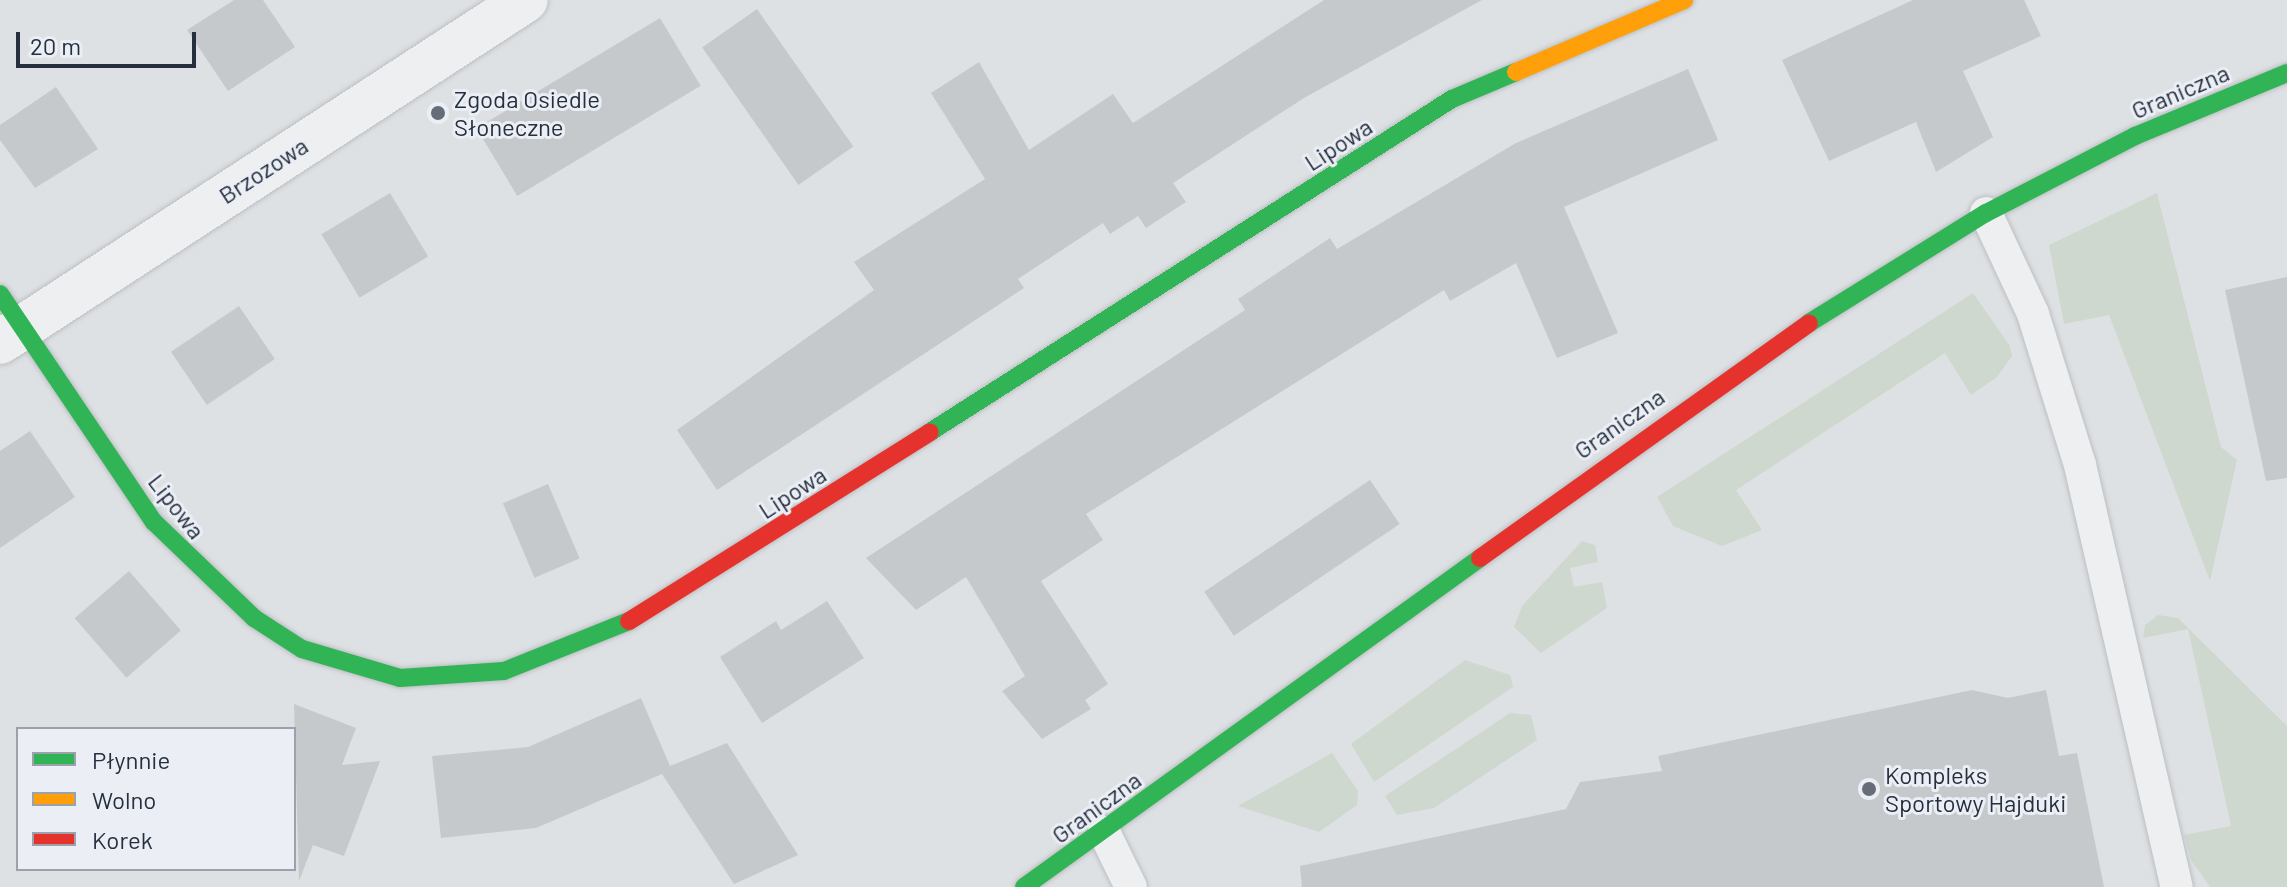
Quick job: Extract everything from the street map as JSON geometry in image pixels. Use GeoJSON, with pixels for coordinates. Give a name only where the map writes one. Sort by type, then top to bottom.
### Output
{"type":"FeatureCollection","features":[{"type":"Feature","properties":{"kind":"street","name":"Brzozowa"},"geometry":{"type":"LineString","coordinates":[[8,321],[526,0]]}},
{"type":"Feature","properties":{"kind":"street","name":"Lipowa"},"geometry":{"type":"LineString","coordinates":[[8,321],[154,522],[254,618],[302,649],[400,678],[504,671],[556,656],[649,612],[1452,99],[1684,0]]}},
{"type":"Feature","properties":{"kind":"street","name":"Graniczna"},"geometry":{"type":"LineString","coordinates":[[1024,887],[1104,832],[1597,467],[1986,213],[2135,136],[2287,73]]}},
{"type":"Feature","properties":{"kind":"lane"},"geometry":{"type":"LineString","coordinates":[[1986,213],[2033,314],[2080,465],[2177,887]]}},
{"type":"Feature","properties":{"kind":"lane"},"geometry":{"type":"LineString","coordinates":[[1104,832],[1131,887]]}},
{"type":"Feature","properties":{"kind":"shaded area"},"geometry":{"type":"Polygon","coordinates":[[[2157,193],[2221,447],[2237,460],[2210,581],[2109,315],[2064,324],[2049,245],[2157,193]]]}},
{"type":"Feature","properties":{"kind":"shaded area"},"geometry":{"type":"Polygon","coordinates":[[[1973,293],[2010,346],[2012,356],[1997,377],[1971,395],[1945,353],[1736,490],[1762,530],[1722,546],[1673,526],[1657,497],[1973,293]]]}},
{"type":"Feature","properties":{"kind":"shaded area"},"geometry":{"type":"Polygon","coordinates":[[[1582,541],[1595,545],[1598,562],[1570,568],[1574,587],[1602,582],[1607,608],[1541,653],[1514,627],[1522,606],[1582,541]]]}},
{"type":"Feature","properties":{"kind":"shaded area"},"geometry":{"type":"Polygon","coordinates":[[[2158,615],[2178,618],[2287,726],[2287,887],[2210,887],[2191,860],[2184,835],[2231,826],[2188,629],[2143,638],[2145,625],[2158,615]]]}},
{"type":"Feature","properties":{"kind":"shaded area"},"geometry":{"type":"Polygon","coordinates":[[[1465,660],[1510,675],[1513,687],[1374,782],[1351,744],[1465,660]]]}},
{"type":"Feature","properties":{"kind":"shaded area"},"geometry":{"type":"Polygon","coordinates":[[[1510,713],[1531,715],[1537,740],[1434,808],[1397,815],[1385,796],[1510,713]]]}},
{"type":"Feature","properties":{"kind":"shaded area"},"geometry":{"type":"Polygon","coordinates":[[[1332,753],[1358,791],[1357,805],[1319,832],[1238,806],[1332,753]]]}},
{"type":"Feature","properties":{"kind":"building"},"geometry":{"type":"Polygon","coordinates":[[[234,0],[263,0],[295,47],[228,91],[187,30],[234,0]]]}},
{"type":"Feature","properties":{"kind":"building"},"geometry":{"type":"Polygon","coordinates":[[[1324,0],[1482,0],[1304,98],[1173,183],[1186,202],[1146,228],[1138,216],[1110,234],[1103,223],[1018,279],[1024,288],[717,490],[677,430],[874,290],[854,262],[985,179],[931,93],[979,62],[1029,150],[1113,94],[1133,123],[1324,0]]]}},
{"type":"Feature","properties":{"kind":"building"},"geometry":{"type":"Polygon","coordinates":[[[1913,0],[2024,0],[2041,36],[1963,71],[1993,137],[1936,172],[1916,122],[1829,161],[1782,60],[1913,0]]]}},
{"type":"Feature","properties":{"kind":"building"},"geometry":{"type":"Polygon","coordinates":[[[757,9],[853,147],[798,185],[702,47],[757,9]]]}},
{"type":"Feature","properties":{"kind":"building"},"geometry":{"type":"Polygon","coordinates":[[[660,18],[701,86],[517,196],[477,128],[660,18]]]}},
{"type":"Feature","properties":{"kind":"building"},"geometry":{"type":"Polygon","coordinates":[[[1688,69],[1718,140],[1564,207],[1618,333],[1557,358],[1516,263],[1450,301],[1444,290],[1086,514],[1103,540],[1041,581],[1108,684],[1085,700],[1091,709],[1042,739],[1002,691],[1025,676],[966,577],[916,610],[866,558],[1245,310],[1238,299],[1330,238],[1337,249],[1516,143],[1688,69]]]}},
{"type":"Feature","properties":{"kind":"building"},"geometry":{"type":"Polygon","coordinates":[[[56,87],[98,149],[35,188],[0,140],[0,125],[56,87]]]}},
{"type":"Feature","properties":{"kind":"building"},"geometry":{"type":"Polygon","coordinates":[[[390,193],[428,256],[360,298],[321,234],[390,193]]]}},
{"type":"Feature","properties":{"kind":"building"},"geometry":{"type":"Polygon","coordinates":[[[2287,277],[2287,478],[2266,481],[2225,290],[2287,277]]]}},
{"type":"Feature","properties":{"kind":"building"},"geometry":{"type":"Polygon","coordinates":[[[239,306],[275,359],[207,405],[171,352],[239,306]]]}},
{"type":"Feature","properties":{"kind":"building"},"geometry":{"type":"Polygon","coordinates":[[[30,431],[75,497],[0,548],[0,451],[30,431]]]}},
{"type":"Feature","properties":{"kind":"building"},"geometry":{"type":"Polygon","coordinates":[[[1370,480],[1400,524],[1234,636],[1204,592],[1370,480]]]}},
{"type":"Feature","properties":{"kind":"building"},"geometry":{"type":"Polygon","coordinates":[[[548,484],[580,559],[535,578],[503,503],[548,484]]]}},
{"type":"Feature","properties":{"kind":"building"},"geometry":{"type":"Polygon","coordinates":[[[129,571],[181,631],[126,678],[75,618],[129,571]]]}},
{"type":"Feature","properties":{"kind":"building"},"geometry":{"type":"Polygon","coordinates":[[[827,601],[864,658],[762,723],[720,657],[776,621],[781,630],[827,601]]]}},
{"type":"Feature","properties":{"kind":"building","name":"Kompleks Sportowy Hajduki"},"geometry":{"type":"Polygon","coordinates":[[[1972,690],[2008,698],[2046,690],[2059,756],[2077,753],[2104,887],[1302,887],[1300,866],[1566,809],[1580,782],[1662,771],[1658,756],[1972,690]]]}},
{"type":"Feature","properties":{"kind":"building"},"geometry":{"type":"Polygon","coordinates":[[[641,698],[670,766],[727,743],[798,855],[734,884],[662,774],[536,828],[441,838],[432,756],[528,747],[641,698]]]}},
{"type":"Feature","properties":{"kind":"building"},"geometry":{"type":"Polygon","coordinates":[[[294,704],[356,728],[342,765],[380,761],[344,856],[313,845],[299,881],[296,727],[294,704]]]}},
{"type":"Feature","properties":{"kind":"traffic: fast"},"geometry":{"type":"LineString","coordinates":[[930,432],[1452,99],[1516,72]]}},
{"type":"Feature","properties":{"kind":"traffic: fast"},"geometry":{"type":"LineString","coordinates":[[1809,323],[1986,213],[2135,136],[2287,73]]}},
{"type":"Feature","properties":{"kind":"traffic: fast"},"geometry":{"type":"LineString","coordinates":[[0,294],[154,522],[254,618],[302,649],[400,678],[504,671],[629,621]]}},
{"type":"Feature","properties":{"kind":"traffic: fast"},"geometry":{"type":"LineString","coordinates":[[1024,887],[1480,558]]}},
{"type":"Feature","properties":{"kind":"traffic: slow"},"geometry":{"type":"LineString","coordinates":[[1516,72],[1684,0]]}},
{"type":"Feature","properties":{"kind":"traffic: jam"},"geometry":{"type":"LineString","coordinates":[[1480,558],[1809,323]]}},
{"type":"Feature","properties":{"kind":"traffic: jam"},"geometry":{"type":"LineString","coordinates":[[629,621],[930,432]]}},
{"type":"Feature","properties":{"kind":"place","name":"Zgoda Osiedle Słoneczne"},"geometry":{"type":"Point","coordinates":[438,113]}},
{"type":"Feature","properties":{"kind":"place","name":"Kompleks Sportowy Hajduki"},"geometry":{"type":"Point","coordinates":[1869,789]}}]}
